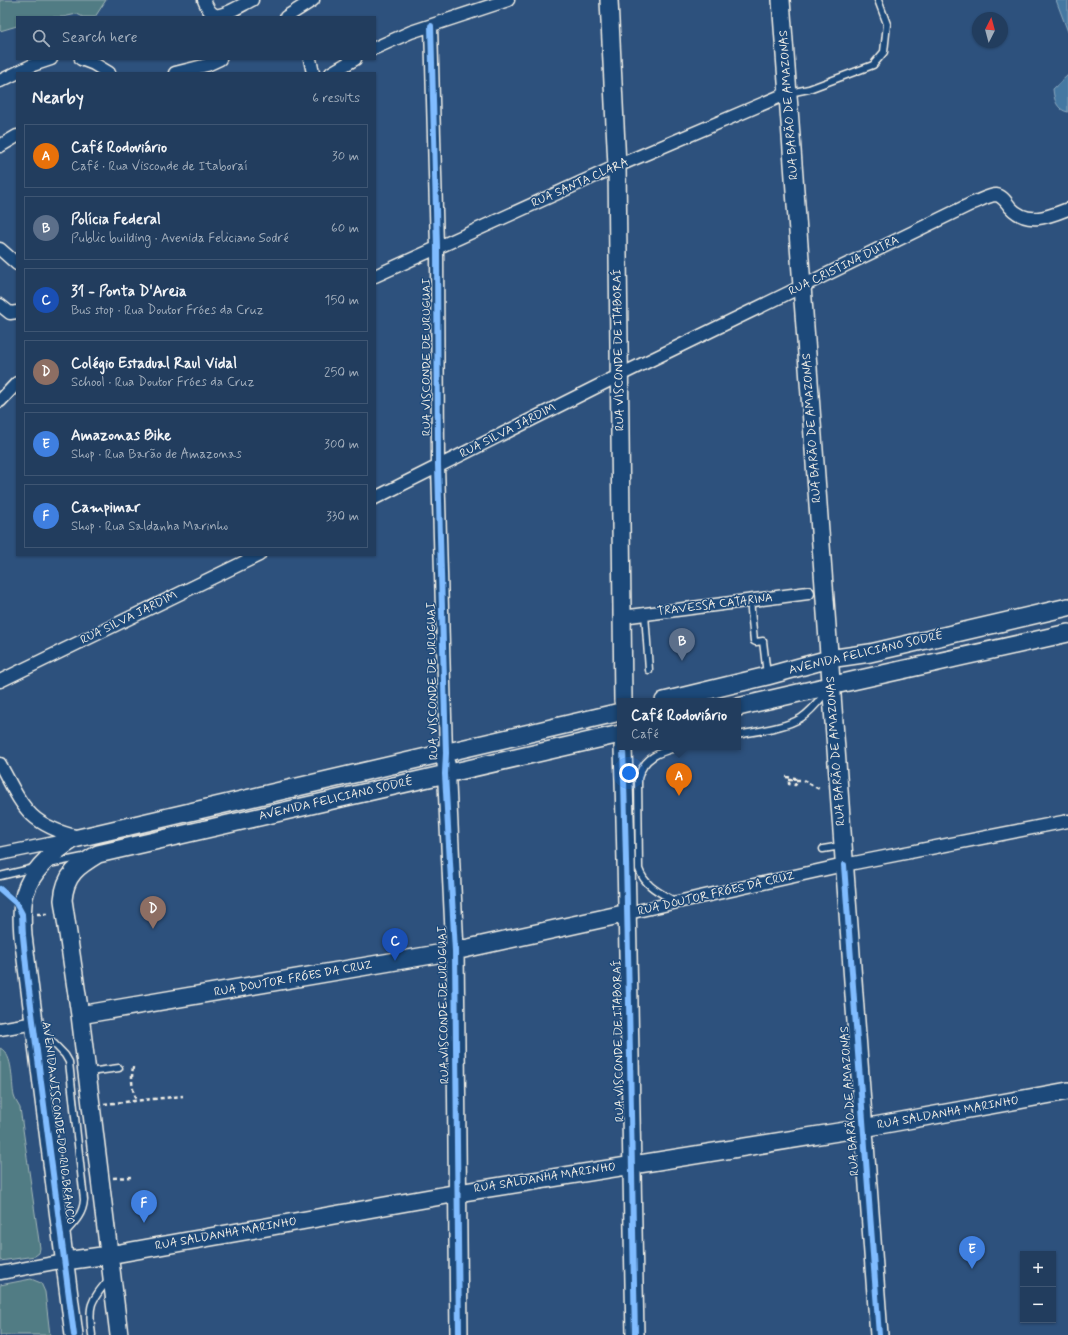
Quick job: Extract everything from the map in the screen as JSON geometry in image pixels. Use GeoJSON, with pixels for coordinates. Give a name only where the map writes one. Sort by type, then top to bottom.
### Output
{"type":"FeatureCollection","features":[{"type":"Feature","properties":{"kind":"main road","name":"RUA VISCONDE DE ITABORAÍ"},"geometry":{"type":"LineString","coordinates":[[609,0],[616,166],[620,375],[623,698]]}},
{"type":"Feature","properties":{"kind":"main road","name":"RUA BARÃO DE AMAZONAS"},"geometry":{"type":"LineString","coordinates":[[781,0],[831,685],[835,790],[843,845],[879,1335]]}},
{"type":"Feature","properties":{"kind":"main road","name":"AVENIDA FELICIANO SODRÉ"},"geometry":{"type":"LineString","coordinates":[[676,698],[829,659],[870,653],[1068,607]]}},
{"type":"Feature","properties":{"kind":"main road","name":"AVENIDA FELICIANO SODRÉ"},"geometry":{"type":"LineString","coordinates":[[741,706],[1068,633]]}},
{"type":"Feature","properties":{"kind":"main road","name":"AVENIDA FELICIANO SODRÉ"},"geometry":{"type":"LineString","coordinates":[[76,838],[617,713]]}},
{"type":"Feature","properties":{"kind":"main road","name":"AVENIDA FELICIANO SODRÉ"},"geometry":{"type":"LineString","coordinates":[[80,1015],[63,900],[65,885],[72,872],[98,854],[617,735]]}},
{"type":"Feature","properties":{"kind":"main road","name":"RUA VISCONDE DE ITABORAÍ"},"geometry":{"type":"LineString","coordinates":[[623,750],[628,914],[635,1335]]}},
{"type":"Feature","properties":{"kind":"main road","name":"RUA VISCONDE DE URUGUAI"},"geometry":{"type":"LineString","coordinates":[[446,753],[445,774],[455,951],[459,1335]]}},
{"type":"Feature","properties":{"kind":"main road","name":"AVENIDA VISCONDE DO RIO BRANCO"},"geometry":{"type":"LineString","coordinates":[[74,1335],[23,936],[22,917],[25,893],[40,866],[54,852],[76,838]]}},
{"type":"Feature","properties":{"kind":"main road","name":"RUA DOUTOR FRÓES DA CRUZ"},"geometry":{"type":"LineString","coordinates":[[80,1015],[455,951],[628,914]]}},
{"type":"Feature","properties":{"kind":"main road"},"geometry":{"type":"LineString","coordinates":[[80,1015],[119,1335]]}},
{"type":"Feature","properties":{"kind":"main road","name":"RUA SALDANHA MARINHO"},"geometry":{"type":"LineString","coordinates":[[65,1261],[109,1255],[631,1164],[863,1128],[1068,1091]]}},
{"type":"Feature","properties":{"kind":"street"},"geometry":{"type":"LineString","coordinates":[[204,0],[206,6],[212,13],[217,15],[223,14],[252,0]]}},
{"type":"Feature","properties":{"kind":"street"},"geometry":{"type":"LineString","coordinates":[[289,16],[299,13],[313,0]]}},
{"type":"Feature","properties":{"kind":"street"},"geometry":{"type":"LineString","coordinates":[[376,48],[411,32],[508,0]]}},
{"type":"Feature","properties":{"kind":"street","name":"RUA VISCONDE DE URUGUAI"},"geometry":{"type":"LineString","coordinates":[[432,26],[437,247],[438,465],[446,753]]}},
{"type":"Feature","properties":{"kind":"street"},"geometry":{"type":"LineString","coordinates":[[19,72],[48,60]]}},
{"type":"Feature","properties":{"kind":"street"},"geometry":{"type":"LineString","coordinates":[[84,60],[107,72]]}},
{"type":"Feature","properties":{"kind":"street"},"geometry":{"type":"LineString","coordinates":[[179,72],[207,65],[218,60]]}},
{"type":"Feature","properties":{"kind":"street"},"geometry":{"type":"LineString","coordinates":[[310,60],[313,72]]}},
{"type":"Feature","properties":{"kind":"street"},"geometry":{"type":"LineString","coordinates":[[333,72],[353,60]]}},
{"type":"Feature","properties":{"kind":"street"},"geometry":{"type":"LineString","coordinates":[[0,81],[16,73]]}},
{"type":"Feature","properties":{"kind":"street","name":"RUA SANTA CLARA"},"geometry":{"type":"LineString","coordinates":[[376,276],[616,166],[788,93]]}},
{"type":"Feature","properties":{"kind":"street"},"geometry":{"type":"LineString","coordinates":[[0,146],[16,137]]}},
{"type":"Feature","properties":{"kind":"street","name":"RUA CRISTINA DUTRA"},"geometry":{"type":"LineString","coordinates":[[620,375],[973,203],[998,195],[1012,209],[1024,217],[1032,219],[1052,215],[1068,209]]}},
{"type":"Feature","properties":{"kind":"street"},"geometry":{"type":"LineString","coordinates":[[0,249],[16,263]]}},
{"type":"Feature","properties":{"kind":"street"},"geometry":{"type":"LineString","coordinates":[[0,305],[10,313],[16,312]]}},
{"type":"Feature","properties":{"kind":"street","name":"RUA SILVA JARDIM"},"geometry":{"type":"LineString","coordinates":[[376,497],[438,465],[620,375]]}},
{"type":"Feature","properties":{"kind":"street"},"geometry":{"type":"LineString","coordinates":[[0,401],[16,384]]}},
{"type":"Feature","properties":{"kind":"street","name":"RUA SILVA JARDIM"},"geometry":{"type":"LineString","coordinates":[[0,681],[257,556]]}},
{"type":"Feature","properties":{"kind":"street","name":"TRAVESSA CATARINA"},"geometry":{"type":"LineString","coordinates":[[622,616],[808,593]]}},
{"type":"Feature","properties":{"kind":"street"},"geometry":{"type":"LineString","coordinates":[[0,764],[17,796],[28,812],[46,826],[76,838]]}},
{"type":"Feature","properties":{"kind":"street","name":"RUA DOUTOR FRÓES DA CRUZ"},"geometry":{"type":"LineString","coordinates":[[628,914],[844,865],[1068,821]]}},
{"type":"Feature","properties":{"kind":"street"},"geometry":{"type":"LineString","coordinates":[[0,854],[76,838]]}},
{"type":"Feature","properties":{"kind":"street"},"geometry":{"type":"LineString","coordinates":[[0,1029],[34,1023]]}},
{"type":"Feature","properties":{"kind":"street","name":"RUA SALDANHA MARINHO"},"geometry":{"type":"LineString","coordinates":[[0,1273],[65,1261]]}},
{"type":"Feature","properties":{"kind":"lane"},"geometry":{"type":"LineString","coordinates":[[788,93],[809,89],[873,65],[884,52],[887,24],[878,0]]}},
{"type":"Feature","properties":{"kind":"lane"},"geometry":{"type":"LineString","coordinates":[[750,600],[754,641],[763,641],[767,676]]}},
{"type":"Feature","properties":{"kind":"lane"},"geometry":{"type":"LineString","coordinates":[[645,614],[650,670]]}},
{"type":"Feature","properties":{"kind":"lane"},"geometry":{"type":"LineString","coordinates":[[741,734],[788,724],[801,718],[815,707],[831,685]]}},
{"type":"Feature","properties":{"kind":"lane"},"geometry":{"type":"LineString","coordinates":[[669,750],[649,759],[641,767],[638,778],[639,869],[642,877],[650,887],[677,903]]}},
{"type":"Feature","properties":{"kind":"lane"},"geometry":{"type":"LineString","coordinates":[[823,849],[843,845]]}},
{"type":"Feature","properties":{"kind":"lane"},"geometry":{"type":"LineString","coordinates":[[0,876],[98,854]]}},
{"type":"Feature","properties":{"kind":"lane"},"geometry":{"type":"LineString","coordinates":[[34,1023],[65,1055],[69,1062],[84,1207],[81,1214],[62,1237]]}},
{"type":"Feature","properties":{"kind":"lane"},"geometry":{"type":"LineString","coordinates":[[87,1072],[119,1068]]}},
{"type":"Feature","properties":{"kind":"lane"},"geometry":{"type":"LineString","coordinates":[[92,1335],[89,1314],[91,1304],[96,1294],[112,1275]]}},
{"type":"Feature","properties":{"kind":"path"},"geometry":{"type":"LineString","coordinates":[[786,777],[795,778],[796,784],[791,785],[789,784],[789,780],[803,780],[821,790]]}},
{"type":"Feature","properties":{"kind":"path"},"geometry":{"type":"LineString","coordinates":[[32,914],[51,914]]}},
{"type":"Feature","properties":{"kind":"path"},"geometry":{"type":"LineString","coordinates":[[133,1068],[131,1078],[132,1089],[136,1100]]}},
{"type":"Feature","properties":{"kind":"path"},"geometry":{"type":"LineString","coordinates":[[92,1105],[183,1096]]}},
{"type":"Feature","properties":{"kind":"green space"},"geometry":{"type":"Polygon","coordinates":[[[0,0],[106,0],[96,16],[81,16],[77,14],[68,16],[16,16],[16,26],[0,31],[0,0]]]}},
{"type":"Feature","properties":{"kind":"green space"},"geometry":{"type":"Polygon","coordinates":[[[0,1048],[8,1056],[14,1096],[20,1108],[40,1248],[39,1253],[35,1256],[0,1261],[0,1048]]]}},
{"type":"Feature","properties":{"kind":"green space"},"geometry":{"type":"Polygon","coordinates":[[[31,1279],[41,1283],[45,1292],[50,1335],[0,1335],[0,1285],[31,1279]]]}},
{"type":"Feature","properties":{"kind":"water"},"geometry":{"type":"Polygon","coordinates":[[[1056,0],[1068,0],[1068,32],[1056,0]]]}},
{"type":"Feature","properties":{"kind":"water"},"geometry":{"type":"Polygon","coordinates":[[[1068,75],[1068,112],[1061,109],[1057,104],[1053,89],[1068,75]]]}},
{"type":"Feature","properties":{"kind":"cycle path"},"geometry":{"type":"LineString","coordinates":[[431,26],[437,247],[438,465],[446,753],[445,774],[455,951],[459,1335]]}},
{"type":"Feature","properties":{"kind":"cycle path"},"geometry":{"type":"LineString","coordinates":[[623,750],[635,1335]]}},
{"type":"Feature","properties":{"kind":"cycle path"},"geometry":{"type":"LineString","coordinates":[[844,865],[879,1335]]}},
{"type":"Feature","properties":{"kind":"cycle path"},"geometry":{"type":"LineString","coordinates":[[0,889],[16,903],[22,914],[27,975],[74,1335]]}},
{"type":"Feature","properties":{"kind":"place","name":"Polícia Federal"},"geometry":{"type":"Point","coordinates":[682,661]}},
{"type":"Feature","properties":{"kind":"place","name":"Café Rodoviário"},"geometry":{"type":"Point","coordinates":[679,796]}},
{"type":"Feature","properties":{"kind":"place","name":"Colégio Estadual Raul Vidal"},"geometry":{"type":"Point","coordinates":[153,929]}},
{"type":"Feature","properties":{"kind":"place","name":"31 - Ponta D'Areia"},"geometry":{"type":"Point","coordinates":[395,961]}},
{"type":"Feature","properties":{"kind":"place","name":"Campimar"},"geometry":{"type":"Point","coordinates":[144,1223]}},
{"type":"Feature","properties":{"kind":"place","name":"Amazonas Bike"},"geometry":{"type":"Point","coordinates":[972,1269]}}]}
